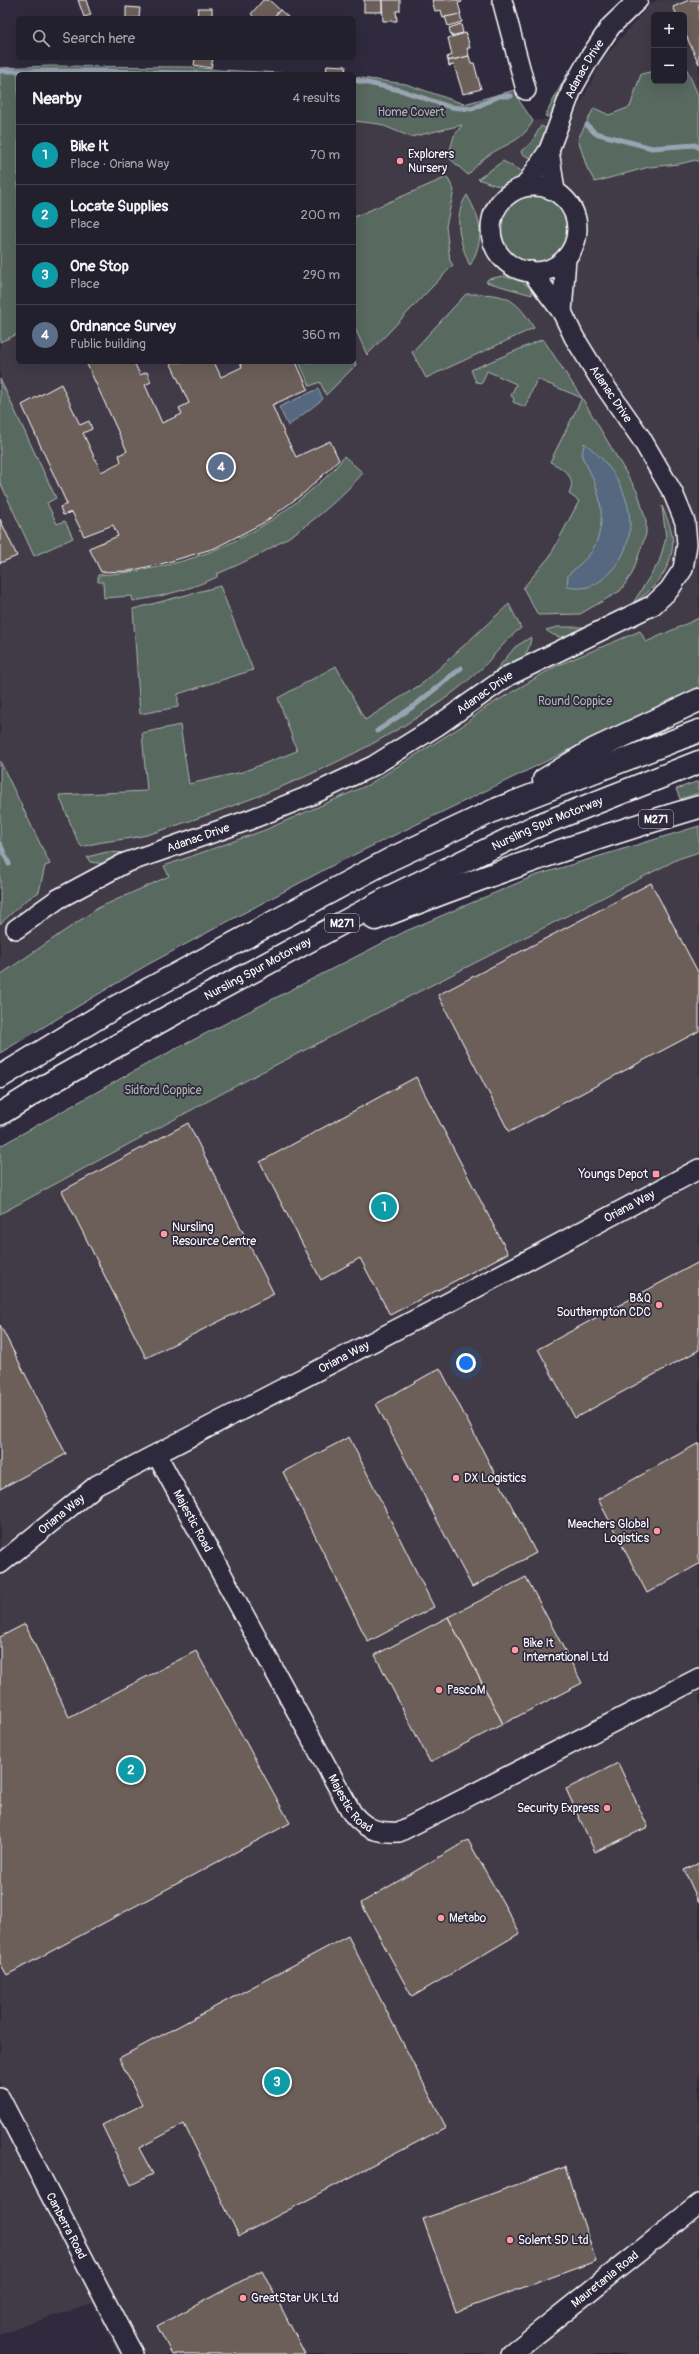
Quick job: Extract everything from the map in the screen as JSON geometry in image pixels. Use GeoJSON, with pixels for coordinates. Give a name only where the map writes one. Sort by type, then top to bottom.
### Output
{"type":"FeatureCollection","features":[{"type":"Feature","properties":{"kind":"highway","name":"M271"},"geometry":{"type":"LineString","coordinates":[[495,810],[595,749],[699,700]]}},
{"type":"Feature","properties":{"kind":"highway","name":"M271"},"geometry":{"type":"LineString","coordinates":[[0,1077],[112,1009],[218,950],[391,859],[495,810],[699,731]]}},
{"type":"Feature","properties":{"kind":"highway","name":"Nursling Spur Motorway"},"geometry":{"type":"LineString","coordinates":[[0,1114],[52,1082],[392,896],[534,827],[699,762]]}},
{"type":"Feature","properties":{"kind":"highway","name":"M271"},"geometry":{"type":"LineString","coordinates":[[292,951],[501,870],[612,832],[699,807]]}},
{"type":"Feature","properties":{"kind":"street"},"geometry":{"type":"LineString","coordinates":[[502,0],[526,90]]}},
{"type":"Feature","properties":{"kind":"street","name":"Adanac Drive"},"geometry":{"type":"LineString","coordinates":[[525,186],[549,150],[572,89],[590,57],[611,26],[638,0]]}},
{"type":"Feature","properties":{"kind":"street","name":"Adanac Drive"},"geometry":{"type":"LineString","coordinates":[[549,150],[555,191]]}},
{"type":"Feature","properties":{"kind":"street"},"geometry":{"type":"LineString","coordinates":[[525,186],[539,186],[555,191],[565,199],[571,208],[577,226],[575,242],[566,258],[552,268],[531,271],[520,269],[504,259],[493,240],[491,231],[492,222],[497,207],[508,194],[525,186]]}},
{"type":"Feature","properties":{"kind":"street"},"geometry":{"type":"LineString","coordinates":[[562,312],[566,258]]}},
{"type":"Feature","properties":{"kind":"street","name":"Adanac Drive"},"geometry":{"type":"LineString","coordinates":[[16,929],[58,899],[125,863],[250,820],[331,787],[373,766],[437,726],[508,676],[654,605],[669,590],[683,569],[687,544],[685,522],[669,486],[641,438],[588,361],[562,312],[531,271]]}},
{"type":"Feature","properties":{"kind":"street","name":"Oriana Way"},"geometry":{"type":"LineString","coordinates":[[0,1564],[89,1490],[699,1169]]}},
{"type":"Feature","properties":{"kind":"street","name":"Majestic Road"},"geometry":{"type":"LineString","coordinates":[[157,1455],[352,1813],[362,1824],[374,1831],[399,1832],[699,1678]]}},
{"type":"Feature","properties":{"kind":"street","name":"Canberra Road"},"geometry":{"type":"LineString","coordinates":[[0,2098],[133,2354]]}},
{"type":"Feature","properties":{"kind":"street","name":"Mauretania Road"},"geometry":{"type":"LineString","coordinates":[[511,2354],[699,2204]]}},
{"type":"Feature","properties":{"kind":"shaded area"},"geometry":{"type":"Polygon","coordinates":[[[658,0],[699,0],[699,618],[646,642],[639,631],[556,666],[485,708],[462,726],[368,785],[265,830],[164,866],[169,875],[98,908],[0,975],[0,237],[16,227],[16,364],[356,364],[356,121],[379,124],[411,137],[463,125],[488,126],[574,116],[603,59],[649,5],[658,0]]]}},
{"type":"Feature","properties":{"kind":"shaded area"},"geometry":{"type":"Polygon","coordinates":[[[699,852],[699,2354],[118,2354],[93,2304],[34,2322],[0,2335],[0,1214],[256,1075],[678,859],[699,852]]]}},
{"type":"Feature","properties":{"kind":"green space"},"geometry":{"type":"Polygon","coordinates":[[[50,66],[192,67],[261,72],[16,72],[16,335],[0,342],[0,68],[50,66]]]}},
{"type":"Feature","properties":{"kind":"green space"},"geometry":{"type":"Polygon","coordinates":[[[569,70],[569,76],[551,118],[545,116],[569,70]]]}},
{"type":"Feature","properties":{"kind":"green space"},"geometry":{"type":"Polygon","coordinates":[[[687,70],[699,97],[699,163],[696,160],[679,164],[649,167],[595,182],[587,168],[578,139],[594,108],[609,115],[630,107],[641,74],[651,72],[651,84],[687,84],[687,70]]]}},
{"type":"Feature","properties":{"kind":"green space","name":"Home Covert"},"geometry":{"type":"Polygon","coordinates":[[[356,77],[406,84],[464,104],[515,90],[520,102],[533,121],[529,128],[520,137],[488,155],[468,175],[448,157],[454,136],[462,125],[411,137],[379,124],[356,121],[356,77]]]}},
{"type":"Feature","properties":{"kind":"green space"},"geometry":{"type":"Polygon","coordinates":[[[541,126],[547,129],[535,155],[531,158],[522,154],[521,151],[531,143],[541,126]]]}},
{"type":"Feature","properties":{"kind":"green space"},"geometry":{"type":"Polygon","coordinates":[[[503,161],[526,174],[520,180],[509,186],[498,186],[478,179],[503,161]]]}},
{"type":"Feature","properties":{"kind":"green space"},"geometry":{"type":"Polygon","coordinates":[[[447,177],[454,190],[446,226],[450,261],[453,265],[367,355],[356,330],[356,216],[447,177]]]}},
{"type":"Feature","properties":{"kind":"green space"},"geometry":{"type":"Polygon","coordinates":[[[534,193],[554,199],[564,209],[570,229],[564,249],[554,259],[534,265],[514,259],[504,249],[498,229],[504,209],[514,199],[534,193]]]}},
{"type":"Feature","properties":{"kind":"green space"},"geometry":{"type":"Polygon","coordinates":[[[467,195],[476,213],[480,230],[478,246],[470,266],[463,248],[459,230],[462,203],[467,195]]]}},
{"type":"Feature","properties":{"kind":"green space"},"geometry":{"type":"Polygon","coordinates":[[[503,276],[523,282],[532,290],[532,295],[486,282],[488,279],[503,276]]]}},
{"type":"Feature","properties":{"kind":"green space"},"geometry":{"type":"Polygon","coordinates":[[[466,294],[499,296],[507,299],[520,309],[534,328],[426,378],[412,352],[466,294]]]}},
{"type":"Feature","properties":{"kind":"green space"},"geometry":{"type":"Polygon","coordinates":[[[543,339],[582,398],[537,379],[525,407],[513,402],[514,398],[511,396],[516,384],[487,371],[482,383],[476,382],[471,370],[543,339]]]}},
{"type":"Feature","properties":{"kind":"green space"},"geometry":{"type":"Polygon","coordinates":[[[300,364],[356,364],[326,395],[320,382],[310,386],[300,364]]]}},
{"type":"Feature","properties":{"kind":"green space"},"geometry":{"type":"Polygon","coordinates":[[[0,379],[56,498],[47,503],[57,524],[65,521],[73,538],[34,556],[0,482],[0,379]]]}},
{"type":"Feature","properties":{"kind":"green space"},"geometry":{"type":"Polygon","coordinates":[[[582,398],[638,493],[646,521],[646,534],[632,574],[620,591],[580,614],[538,615],[523,588],[550,556],[579,501],[569,494],[571,483],[568,474],[550,462],[582,398]]]}},
{"type":"Feature","properties":{"kind":"green space"},"geometry":{"type":"Polygon","coordinates":[[[344,456],[363,473],[330,506],[278,544],[217,574],[217,577],[186,589],[165,595],[133,601],[132,596],[104,598],[103,582],[98,582],[98,575],[155,568],[207,553],[232,542],[281,514],[331,473],[344,456]]]}},
{"type":"Feature","properties":{"kind":"green space"},"geometry":{"type":"Polygon","coordinates":[[[662,506],[671,530],[673,541],[669,563],[658,582],[633,603],[659,562],[666,538],[662,506]]]}},
{"type":"Feature","properties":{"kind":"green space"},"geometry":{"type":"Polygon","coordinates":[[[220,586],[253,670],[178,694],[178,707],[140,714],[133,609],[220,586]]]}},
{"type":"Feature","properties":{"kind":"green space"},"geometry":{"type":"Polygon","coordinates":[[[509,604],[521,628],[505,642],[481,669],[439,703],[372,744],[337,762],[264,794],[190,821],[144,836],[91,844],[82,847],[78,842],[59,795],[147,791],[142,733],[180,725],[189,784],[242,772],[297,751],[278,698],[336,666],[365,720],[423,683],[509,604]]]}},
{"type":"Feature","properties":{"kind":"green space","name":"Round Coppice"},"geometry":{"type":"Polygon","coordinates":[[[699,618],[699,687],[335,864],[147,965],[0,1053],[0,975],[98,908],[169,876],[164,866],[265,830],[368,785],[462,726],[485,708],[556,666],[640,631],[646,642],[699,618]]]}},
{"type":"Feature","properties":{"kind":"green space"},"geometry":{"type":"Polygon","coordinates":[[[557,627],[592,627],[569,637],[558,637],[546,630],[557,627]]]}},
{"type":"Feature","properties":{"kind":"green space"},"geometry":{"type":"Polygon","coordinates":[[[531,637],[526,653],[516,664],[487,681],[515,647],[531,637]]]}},
{"type":"Feature","properties":{"kind":"green space"},"geometry":{"type":"Polygon","coordinates":[[[0,761],[50,864],[45,866],[39,892],[25,901],[0,924],[0,761]]]}},
{"type":"Feature","properties":{"kind":"green space"},"geometry":{"type":"Polygon","coordinates":[[[699,781],[699,793],[680,799],[676,789],[699,781]]]}},
{"type":"Feature","properties":{"kind":"green space","name":"Sidford Coppice"},"geometry":{"type":"Polygon","coordinates":[[[699,826],[699,852],[678,859],[256,1075],[0,1214],[0,1146],[154,1060],[406,931],[534,876],[699,826]]]}},
{"type":"Feature","properties":{"kind":"green space"},"geometry":{"type":"Polygon","coordinates":[[[107,852],[131,853],[105,864],[90,862],[87,857],[107,852]]]}},
{"type":"Feature","properties":{"kind":"water"},"geometry":{"type":"Polygon","coordinates":[[[318,389],[323,399],[288,426],[279,407],[318,389]]]}},
{"type":"Feature","properties":{"kind":"water"},"geometry":{"type":"Polygon","coordinates":[[[584,443],[599,456],[611,470],[621,487],[628,505],[630,523],[628,541],[621,558],[608,574],[594,585],[584,588],[573,588],[567,587],[568,575],[592,551],[600,527],[601,515],[597,491],[582,457],[584,443]]]}},
{"type":"Feature","properties":{"kind":"building"},"geometry":{"type":"Polygon","coordinates":[[[78,0],[86,0],[91,15],[84,16],[78,0]]]}},
{"type":"Feature","properties":{"kind":"building"},"geometry":{"type":"Polygon","coordinates":[[[263,0],[269,0],[280,10],[275,16],[253,16],[251,14],[263,0]]]}},
{"type":"Feature","properties":{"kind":"building"},"geometry":{"type":"Polygon","coordinates":[[[364,0],[382,0],[382,12],[364,12],[364,0]]]}},
{"type":"Feature","properties":{"kind":"building"},"geometry":{"type":"Polygon","coordinates":[[[382,0],[400,0],[400,11],[396,11],[397,21],[383,21],[382,0]]]}},
{"type":"Feature","properties":{"kind":"building"},"geometry":{"type":"Polygon","coordinates":[[[432,0],[461,0],[462,2],[458,3],[461,14],[443,18],[441,10],[435,11],[432,0]]]}},
{"type":"Feature","properties":{"kind":"building"},"geometry":{"type":"Polygon","coordinates":[[[689,0],[699,0],[699,64],[687,38],[687,12],[676,12],[673,7],[689,0]]]}},
{"type":"Feature","properties":{"kind":"building"},"geometry":{"type":"Polygon","coordinates":[[[126,7],[140,8],[139,16],[126,16],[126,7]]]}},
{"type":"Feature","properties":{"kind":"building"},"geometry":{"type":"Polygon","coordinates":[[[198,8],[212,8],[212,16],[197,16],[198,8]]]}},
{"type":"Feature","properties":{"kind":"building"},"geometry":{"type":"Polygon","coordinates":[[[280,10],[287,16],[275,16],[280,10]]]}},
{"type":"Feature","properties":{"kind":"building"},"geometry":{"type":"Polygon","coordinates":[[[460,14],[462,22],[448,26],[445,17],[460,14]]]}},
{"type":"Feature","properties":{"kind":"building"},"geometry":{"type":"Polygon","coordinates":[[[461,24],[463,33],[451,36],[449,28],[461,24]]]}},
{"type":"Feature","properties":{"kind":"building"},"geometry":{"type":"Polygon","coordinates":[[[466,33],[470,48],[467,48],[469,56],[448,61],[447,57],[452,55],[448,38],[466,33]]]}},
{"type":"Feature","properties":{"kind":"building"},"geometry":{"type":"Polygon","coordinates":[[[469,56],[471,63],[474,63],[481,89],[463,94],[454,65],[449,66],[448,61],[469,56]]]}},
{"type":"Feature","properties":{"kind":"building"},"geometry":{"type":"Polygon","coordinates":[[[195,60],[213,60],[211,68],[194,65],[195,60]]]}},
{"type":"Feature","properties":{"kind":"building"},"geometry":{"type":"Polygon","coordinates":[[[327,65],[346,66],[345,72],[326,72],[327,65]]]}},
{"type":"Feature","properties":{"kind":"building"},"geometry":{"type":"Polygon","coordinates":[[[87,364],[135,364],[140,375],[147,372],[151,382],[145,385],[162,423],[182,414],[179,408],[189,403],[171,364],[215,364],[221,377],[242,367],[241,364],[297,364],[308,389],[272,405],[285,435],[296,457],[330,441],[339,460],[305,492],[265,522],[215,548],[165,563],[129,571],[101,572],[89,548],[118,536],[113,525],[84,536],[72,512],[63,515],[60,507],[67,504],[22,405],[61,384],[80,425],[89,421],[92,429],[83,433],[101,472],[121,462],[119,455],[127,451],[87,364]]]}},
{"type":"Feature","properties":{"kind":"building"},"geometry":{"type":"Polygon","coordinates":[[[0,519],[17,556],[0,563],[0,519]]]}},
{"type":"Feature","properties":{"kind":"building"},"geometry":{"type":"Polygon","coordinates":[[[651,883],[699,974],[699,1031],[509,1132],[438,995],[651,883]]]}},
{"type":"Feature","properties":{"kind":"building"},"geometry":{"type":"Polygon","coordinates":[[[416,1077],[508,1253],[390,1315],[360,1258],[321,1280],[260,1162],[416,1077]]]}},
{"type":"Feature","properties":{"kind":"building","name":"Nursling Resource Centre"},"geometry":{"type":"Polygon","coordinates":[[[188,1123],[274,1294],[146,1358],[62,1191],[188,1123]]]}},
{"type":"Feature","properties":{"kind":"building","name":"B&Q Southampton CDC"},"geometry":{"type":"Polygon","coordinates":[[[699,1262],[699,1350],[575,1418],[538,1349],[699,1262]]]}},
{"type":"Feature","properties":{"kind":"building"},"geometry":{"type":"Polygon","coordinates":[[[0,1325],[66,1454],[0,1489],[0,1325]]]}},
{"type":"Feature","properties":{"kind":"building","name":"DX Logistics"},"geometry":{"type":"Polygon","coordinates":[[[440,1368],[536,1553],[472,1587],[376,1404],[440,1368]]]}},
{"type":"Feature","properties":{"kind":"building"},"geometry":{"type":"Polygon","coordinates":[[[349,1437],[434,1607],[368,1642],[283,1472],[349,1437]]]}},
{"type":"Feature","properties":{"kind":"building","name":"Meachers Global Logistics"},"geometry":{"type":"Polygon","coordinates":[[[699,1443],[699,1564],[647,1593],[598,1499],[699,1443]]]}},
{"type":"Feature","properties":{"kind":"building","name":"Bike It International Ltd"},"geometry":{"type":"Polygon","coordinates":[[[526,1577],[582,1683],[503,1724],[448,1617],[526,1577]]]}},
{"type":"Feature","properties":{"kind":"building","name":"PascoM"},"geometry":{"type":"Polygon","coordinates":[[[448,1617],[503,1724],[430,1762],[375,1655],[448,1617]]]}},
{"type":"Feature","properties":{"kind":"building"},"geometry":{"type":"Polygon","coordinates":[[[25,1624],[69,1717],[196,1651],[290,1823],[7,1975],[0,1963],[0,1637],[25,1624]]]}},
{"type":"Feature","properties":{"kind":"building","name":"Security Express"},"geometry":{"type":"Polygon","coordinates":[[[618,1763],[648,1827],[595,1852],[566,1789],[618,1763]]]}},
{"type":"Feature","properties":{"kind":"building","name":"Metabo"},"geometry":{"type":"Polygon","coordinates":[[[468,1840],[520,1933],[412,1997],[361,1903],[468,1840]]]}},
{"type":"Feature","properties":{"kind":"building"},"geometry":{"type":"Polygon","coordinates":[[[699,1863],[699,1902],[684,1870],[699,1863]]]}},
{"type":"Feature","properties":{"kind":"building"},"geometry":{"type":"Polygon","coordinates":[[[348,1936],[446,2127],[239,2236],[184,2124],[139,2148],[153,2174],[131,2185],[102,2125],[142,2105],[119,2058],[348,1936]]]}},
{"type":"Feature","properties":{"kind":"building","name":"Solent SD Ltd"},"geometry":{"type":"Polygon","coordinates":[[[565,2167],[596,2261],[456,2312],[423,2219],[565,2167]]]}},
{"type":"Feature","properties":{"kind":"building","name":"GreatStar UK Ltd"},"geometry":{"type":"Polygon","coordinates":[[[262,2270],[305,2354],[172,2354],[157,2326],[262,2270]]]}},
{"type":"Feature","properties":{"kind":"waterway"},"geometry":{"type":"LineString","coordinates":[[0,71],[148,72]]}},
{"type":"Feature","properties":{"kind":"waterway"},"geometry":{"type":"LineString","coordinates":[[356,80],[400,90],[450,107],[472,109],[499,96],[511,96]]}},
{"type":"Feature","properties":{"kind":"waterway"},"geometry":{"type":"LineString","coordinates":[[587,125],[595,133],[652,148],[695,145],[699,148]]}},
{"type":"Feature","properties":{"kind":"waterway"},"geometry":{"type":"LineString","coordinates":[[377,731],[414,706],[461,668]]}},
{"type":"Feature","properties":{"kind":"waterway"},"geometry":{"type":"LineString","coordinates":[[0,844],[9,864]]}},
{"type":"Feature","properties":{"kind":"place","name":"Explorers Nursery"},"geometry":{"type":"Point","coordinates":[400,161]}},
{"type":"Feature","properties":{"kind":"place","name":"Ordnance Survey"},"geometry":{"type":"Point","coordinates":[221,467]}},
{"type":"Feature","properties":{"kind":"place","name":"Youngs Depot"},"geometry":{"type":"Point","coordinates":[656,1174]}},
{"type":"Feature","properties":{"kind":"place","name":"Bike It"},"geometry":{"type":"Point","coordinates":[384,1207]}},
{"type":"Feature","properties":{"kind":"place","name":"Nursling Resource Centre"},"geometry":{"type":"Point","coordinates":[164,1234]}},
{"type":"Feature","properties":{"kind":"place","name":"B&Q Southampton CDC"},"geometry":{"type":"Point","coordinates":[659,1305]}},
{"type":"Feature","properties":{"kind":"place","name":"DX Logistics"},"geometry":{"type":"Point","coordinates":[456,1478]}},
{"type":"Feature","properties":{"kind":"place","name":"Meachers Global Logistics"},"geometry":{"type":"Point","coordinates":[657,1531]}},
{"type":"Feature","properties":{"kind":"place","name":"Bike It International Ltd"},"geometry":{"type":"Point","coordinates":[515,1650]}},
{"type":"Feature","properties":{"kind":"place","name":"PascoM"},"geometry":{"type":"Point","coordinates":[439,1690]}},
{"type":"Feature","properties":{"kind":"place","name":"Locate Supplies"},"geometry":{"type":"Point","coordinates":[131,1770]}},
{"type":"Feature","properties":{"kind":"place","name":"Security Express"},"geometry":{"type":"Point","coordinates":[607,1808]}},
{"type":"Feature","properties":{"kind":"place","name":"Metabo"},"geometry":{"type":"Point","coordinates":[441,1918]}},
{"type":"Feature","properties":{"kind":"place","name":"One Stop"},"geometry":{"type":"Point","coordinates":[277,2082]}},
{"type":"Feature","properties":{"kind":"place","name":"Solent SD Ltd"},"geometry":{"type":"Point","coordinates":[510,2240]}},
{"type":"Feature","properties":{"kind":"place","name":"GreatStar UK Ltd"},"geometry":{"type":"Point","coordinates":[243,2298]}}]}
